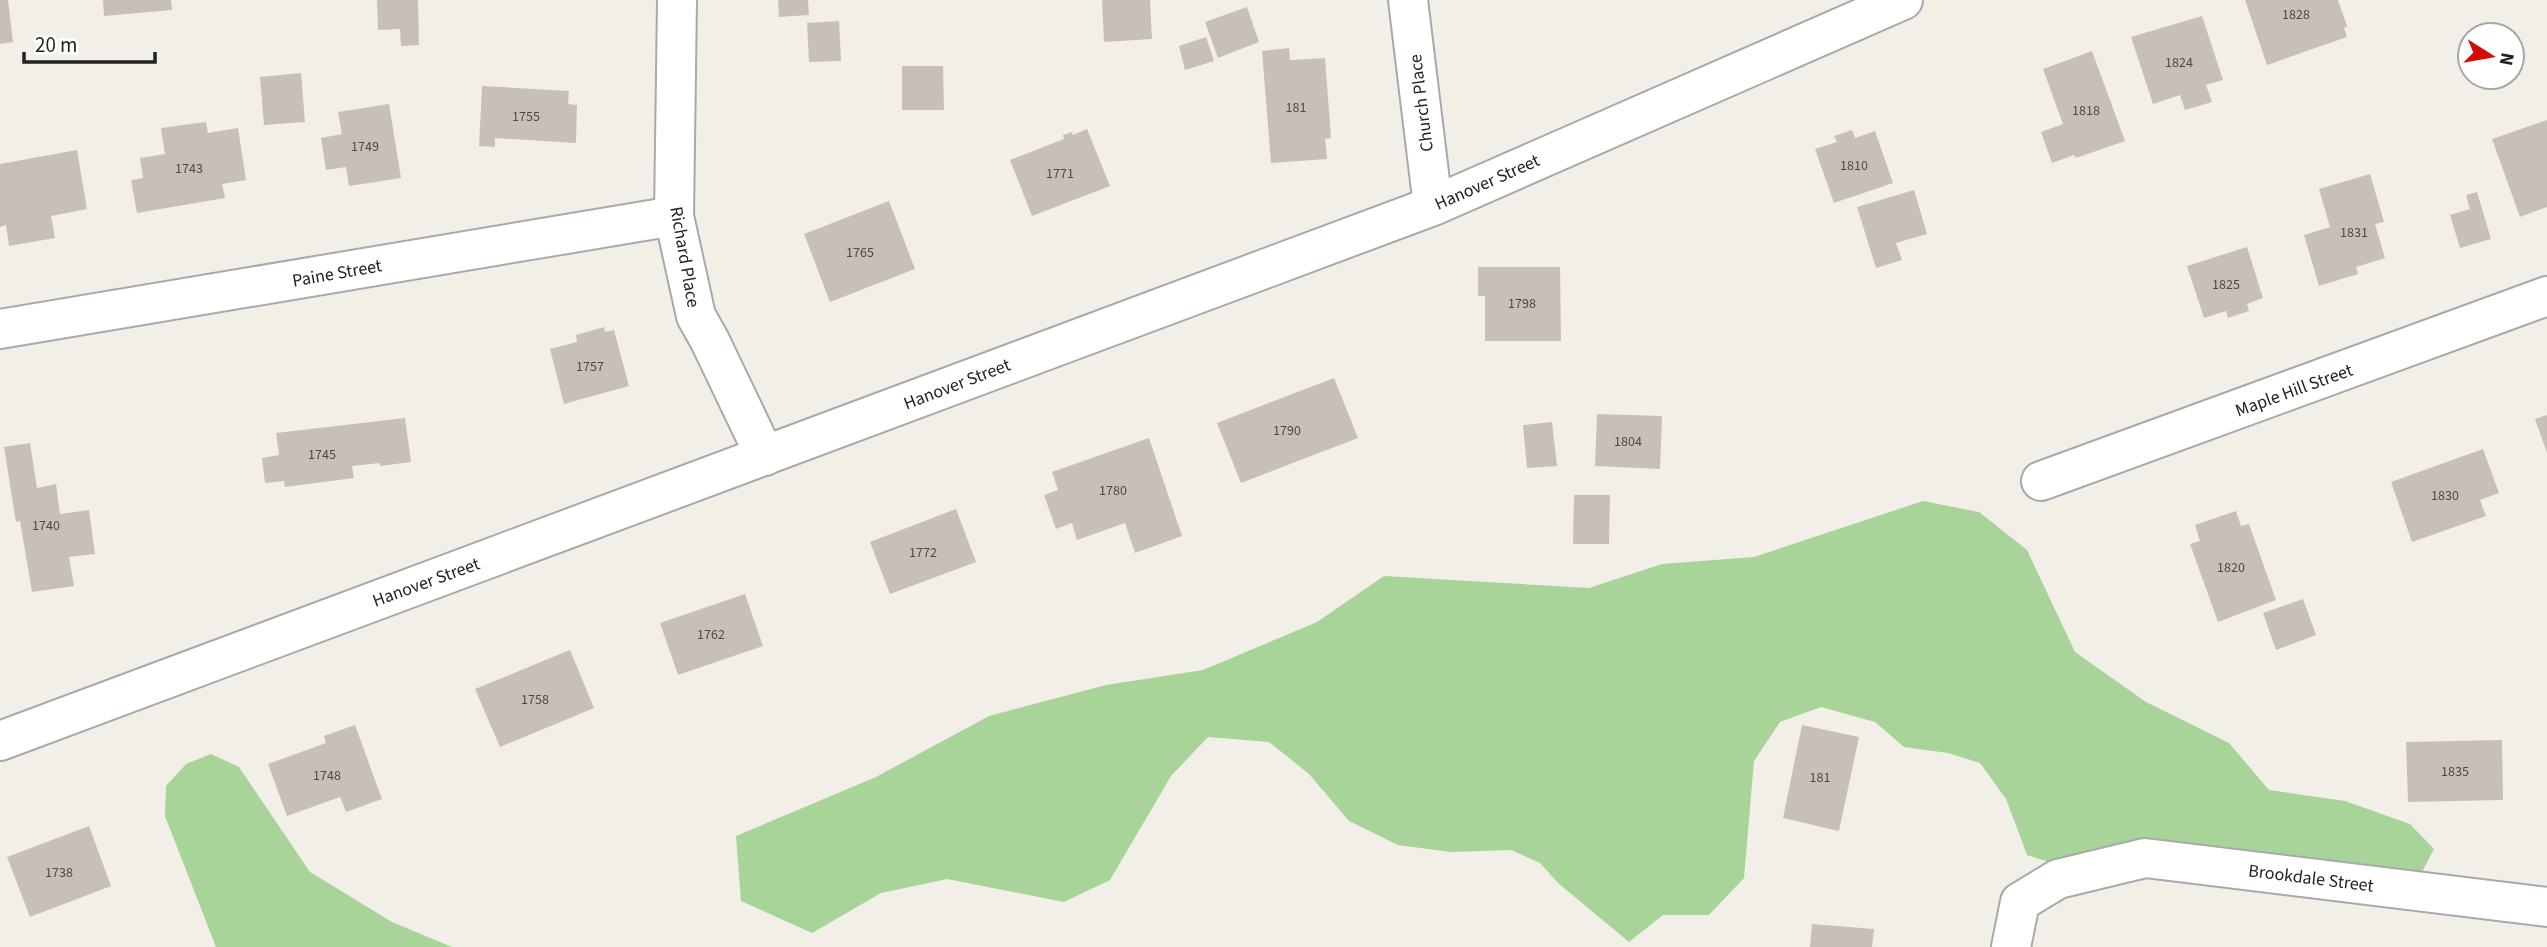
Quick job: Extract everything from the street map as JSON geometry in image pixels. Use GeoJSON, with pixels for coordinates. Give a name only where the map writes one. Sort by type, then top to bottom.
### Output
{"type":"FeatureCollection","features":[{"type":"Feature","properties":{"kind":"street","name":"Richard Place"},"geometry":{"type":"LineString","coordinates":[[677,0],[674,216],[696,316],[765,456]]}},
{"type":"Feature","properties":{"kind":"street","name":"Church Place"},"geometry":{"type":"LineString","coordinates":[[1408,0],[1433,206]]}},
{"type":"Feature","properties":{"kind":"street","name":"Hanover Street"},"geometry":{"type":"LineString","coordinates":[[0,741],[1433,206],[1903,0]]}},
{"type":"Feature","properties":{"kind":"street","name":"Paine Street"},"geometry":{"type":"LineString","coordinates":[[0,329],[674,216]]}},
{"type":"Feature","properties":{"kind":"street","name":"Maple Hill Street"},"geometry":{"type":"LineString","coordinates":[[2041,481],[2547,296]]}},
{"type":"Feature","properties":{"kind":"street","name":"Brookdale Street"},"geometry":{"type":"LineString","coordinates":[[2011,947],[2020,902],[2058,879],[2145,858],[2547,907]]}},
{"type":"Feature","properties":{"kind":"green space"},"geometry":{"type":"Polygon","coordinates":[[[1923,501],[1979,512],[2027,550],[2075,652],[2146,702],[2229,743],[2269,790],[2345,801],[2410,824],[2434,849],[2420,876],[2058,865],[2027,855],[2006,799],[1980,763],[1948,753],[1904,747],[1875,722],[1821,707],[1780,722],[1754,761],[1744,878],[1709,915],[1663,915],[1629,942],[1558,883],[1540,863],[1511,850],[1451,852],[1398,845],[1349,821],[1309,774],[1269,742],[1208,737],[1171,776],[1110,880],[1064,902],[947,879],[881,893],[812,933],[741,901],[736,836],[876,777],[989,716],[1106,685],[1203,670],[1317,622],[1384,576],[1589,588],[1662,564],[1754,557],[1923,501]]]}},
{"type":"Feature","properties":{"kind":"green space"},"geometry":{"type":"Polygon","coordinates":[[[211,754],[239,767],[310,872],[392,922],[452,947],[216,947],[165,816],[166,786],[186,764],[211,754]]]}},
{"type":"Feature","properties":{"kind":"building"},"geometry":{"type":"Polygon","coordinates":[[[0,0],[8,0],[13,42],[0,44],[0,0]]]}},
{"type":"Feature","properties":{"kind":"building"},"geometry":{"type":"Polygon","coordinates":[[[103,0],[171,0],[172,10],[104,16],[103,0]]]}},
{"type":"Feature","properties":{"kind":"building"},"geometry":{"type":"Polygon","coordinates":[[[377,0],[418,0],[419,45],[401,46],[400,29],[378,30],[377,0]]]}},
{"type":"Feature","properties":{"kind":"building"},"geometry":{"type":"Polygon","coordinates":[[[778,0],[808,0],[809,15],[779,17],[778,0]]]}},
{"type":"Feature","properties":{"kind":"building"},"geometry":{"type":"Polygon","coordinates":[[[1102,0],[1150,0],[1152,39],[1104,42],[1102,0]]]}},
{"type":"Feature","properties":{"kind":"building"},"geometry":{"type":"Polygon","coordinates":[[[2245,0],[2338,0],[2347,26],[2344,28],[2347,37],[2267,65],[2245,0]]]}},
{"type":"Feature","properties":{"kind":"building"},"geometry":{"type":"Polygon","coordinates":[[[1247,7],[1259,42],[1218,58],[1205,22],[1247,7]]]}},
{"type":"Feature","properties":{"kind":"building"},"geometry":{"type":"Polygon","coordinates":[[[2202,16],[2223,80],[2206,85],[2212,102],[2185,110],[2180,95],[2153,104],[2131,37],[2202,16]]]}},
{"type":"Feature","properties":{"kind":"building"},"geometry":{"type":"Polygon","coordinates":[[[839,21],[841,61],[809,62],[807,23],[839,21]]]}},
{"type":"Feature","properties":{"kind":"building"},"geometry":{"type":"Polygon","coordinates":[[[1206,37],[1214,61],[1185,70],[1179,46],[1206,37]]]}},
{"type":"Feature","properties":{"kind":"building"},"geometry":{"type":"Polygon","coordinates":[[[1289,48],[1290,60],[1325,58],[1331,138],[1325,139],[1327,159],[1271,163],[1262,51],[1289,48]]]}},
{"type":"Feature","properties":{"kind":"building"},"geometry":{"type":"Polygon","coordinates":[[[2092,51],[2125,141],[2076,158],[2074,155],[2052,163],[2041,132],[2063,124],[2043,69],[2092,51]]]}},
{"type":"Feature","properties":{"kind":"building"},"geometry":{"type":"Polygon","coordinates":[[[902,66],[943,66],[944,110],[902,110],[902,66]]]}},
{"type":"Feature","properties":{"kind":"building"},"geometry":{"type":"Polygon","coordinates":[[[301,73],[305,122],[264,125],[260,77],[301,73]]]}},
{"type":"Feature","properties":{"kind":"building"},"geometry":{"type":"Polygon","coordinates":[[[482,86],[569,91],[568,104],[577,105],[576,143],[495,138],[495,147],[479,146],[482,86]]]}},
{"type":"Feature","properties":{"kind":"building"},"geometry":{"type":"Polygon","coordinates":[[[389,104],[401,178],[349,186],[346,167],[326,170],[321,138],[342,134],[338,112],[389,104]]]}},
{"type":"Feature","properties":{"kind":"building"},"geometry":{"type":"Polygon","coordinates":[[[2547,120],[2547,207],[2520,217],[2492,139],[2547,120]]]}},
{"type":"Feature","properties":{"kind":"building"},"geometry":{"type":"Polygon","coordinates":[[[206,122],[208,133],[238,128],[246,180],[222,184],[225,198],[137,213],[131,180],[143,178],[140,158],[165,154],[161,128],[206,122]]]}},
{"type":"Feature","properties":{"kind":"building"},"geometry":{"type":"Polygon","coordinates":[[[1087,129],[1110,186],[1032,216],[1010,160],[1064,139],[1063,135],[1072,132],[1073,135],[1087,129]]]}},
{"type":"Feature","properties":{"kind":"building"},"geometry":{"type":"Polygon","coordinates":[[[1852,130],[1855,138],[1875,131],[1893,183],[1834,203],[1815,149],[1837,142],[1834,136],[1852,130]]]}},
{"type":"Feature","properties":{"kind":"building"},"geometry":{"type":"Polygon","coordinates":[[[77,150],[87,209],[51,216],[55,238],[9,246],[6,225],[0,227],[0,164],[77,150]]]}},
{"type":"Feature","properties":{"kind":"building"},"geometry":{"type":"Polygon","coordinates":[[[2370,174],[2384,222],[2375,224],[2385,258],[2356,267],[2358,274],[2319,286],[2304,235],[2330,227],[2319,189],[2370,174]]]}},
{"type":"Feature","properties":{"kind":"building"},"geometry":{"type":"Polygon","coordinates":[[[1914,190],[1927,234],[1896,243],[1902,260],[1876,268],[1857,207],[1914,190]]]}},
{"type":"Feature","properties":{"kind":"building"},"geometry":{"type":"Polygon","coordinates":[[[2477,192],[2491,239],[2460,248],[2450,215],[2470,209],[2466,195],[2477,192]]]}},
{"type":"Feature","properties":{"kind":"building"},"geometry":{"type":"Polygon","coordinates":[[[889,201],[915,269],[830,302],[804,234],[889,201]]]}},
{"type":"Feature","properties":{"kind":"building"},"geometry":{"type":"Polygon","coordinates":[[[2247,247],[2263,298],[2247,304],[2249,311],[2228,318],[2226,311],[2204,318],[2187,266],[2247,247]]]}},
{"type":"Feature","properties":{"kind":"building"},"geometry":{"type":"Polygon","coordinates":[[[1478,267],[1560,267],[1561,341],[1485,341],[1485,296],[1478,296],[1478,267]]]}},
{"type":"Feature","properties":{"kind":"building"},"geometry":{"type":"Polygon","coordinates":[[[604,327],[605,332],[614,330],[629,386],[564,404],[550,349],[577,342],[576,335],[604,327]]]}},
{"type":"Feature","properties":{"kind":"building"},"geometry":{"type":"Polygon","coordinates":[[[1334,378],[1358,438],[1241,483],[1217,423],[1334,378]]]}},
{"type":"Feature","properties":{"kind":"building"},"geometry":{"type":"Polygon","coordinates":[[[1597,414],[1662,416],[1660,469],[1595,466],[1597,414]]]}},
{"type":"Feature","properties":{"kind":"building"},"geometry":{"type":"Polygon","coordinates":[[[2547,415],[2547,453],[2535,419],[2547,415]]]}},
{"type":"Feature","properties":{"kind":"building"},"geometry":{"type":"Polygon","coordinates":[[[405,418],[411,462],[352,466],[354,478],[285,487],[284,481],[265,483],[262,458],[279,455],[276,433],[405,418]]]}},
{"type":"Feature","properties":{"kind":"building"},"geometry":{"type":"Polygon","coordinates":[[[1552,422],[1557,466],[1527,468],[1523,425],[1552,422]]]}},
{"type":"Feature","properties":{"kind":"building"},"geometry":{"type":"Polygon","coordinates":[[[1149,438],[1182,536],[1135,553],[1125,523],[1077,540],[1072,523],[1056,529],[1044,495],[1058,490],[1052,472],[1149,438]]]}},
{"type":"Feature","properties":{"kind":"building"},"geometry":{"type":"Polygon","coordinates":[[[30,443],[37,488],[56,484],[60,514],[89,510],[95,554],[69,557],[74,586],[32,592],[20,521],[16,522],[4,447],[30,443]]]}},
{"type":"Feature","properties":{"kind":"building"},"geometry":{"type":"Polygon","coordinates":[[[2483,449],[2499,493],[2480,500],[2486,516],[2412,542],[2391,482],[2483,449]]]}},
{"type":"Feature","properties":{"kind":"building"},"geometry":{"type":"Polygon","coordinates":[[[1574,495],[1610,495],[1609,544],[1573,544],[1574,495]]]}},
{"type":"Feature","properties":{"kind":"building"},"geometry":{"type":"Polygon","coordinates":[[[956,509],[976,562],[890,594],[870,542],[956,509]]]}},
{"type":"Feature","properties":{"kind":"building"},"geometry":{"type":"Polygon","coordinates":[[[2236,511],[2241,526],[2249,524],[2276,600],[2218,622],[2190,544],[2200,541],[2195,525],[2236,511]]]}},
{"type":"Feature","properties":{"kind":"building"},"geometry":{"type":"Polygon","coordinates":[[[745,594],[763,646],[678,675],[660,623],[745,594]]]}},
{"type":"Feature","properties":{"kind":"building"},"geometry":{"type":"Polygon","coordinates":[[[2303,599],[2316,635],[2276,650],[2263,613],[2303,599]]]}},
{"type":"Feature","properties":{"kind":"building"},"geometry":{"type":"Polygon","coordinates":[[[570,650],[594,708],[500,747],[475,689],[570,650]]]}},
{"type":"Feature","properties":{"kind":"building"},"geometry":{"type":"Polygon","coordinates":[[[355,725],[382,799],[346,812],[340,797],[287,816],[268,764],[326,743],[324,736],[355,725]]]}},
{"type":"Feature","properties":{"kind":"building"},"geometry":{"type":"Polygon","coordinates":[[[1802,725],[1859,737],[1839,831],[1783,818],[1802,725]]]}},
{"type":"Feature","properties":{"kind":"building"},"geometry":{"type":"Polygon","coordinates":[[[2502,740],[2503,800],[2408,802],[2406,742],[2502,740]]]}},
{"type":"Feature","properties":{"kind":"building"},"geometry":{"type":"Polygon","coordinates":[[[89,826],[111,886],[30,917],[7,857],[89,826]]]}},
{"type":"Feature","properties":{"kind":"building"},"geometry":{"type":"Polygon","coordinates":[[[1812,924],[1874,929],[1872,947],[1810,947],[1812,924]]]}}]}
